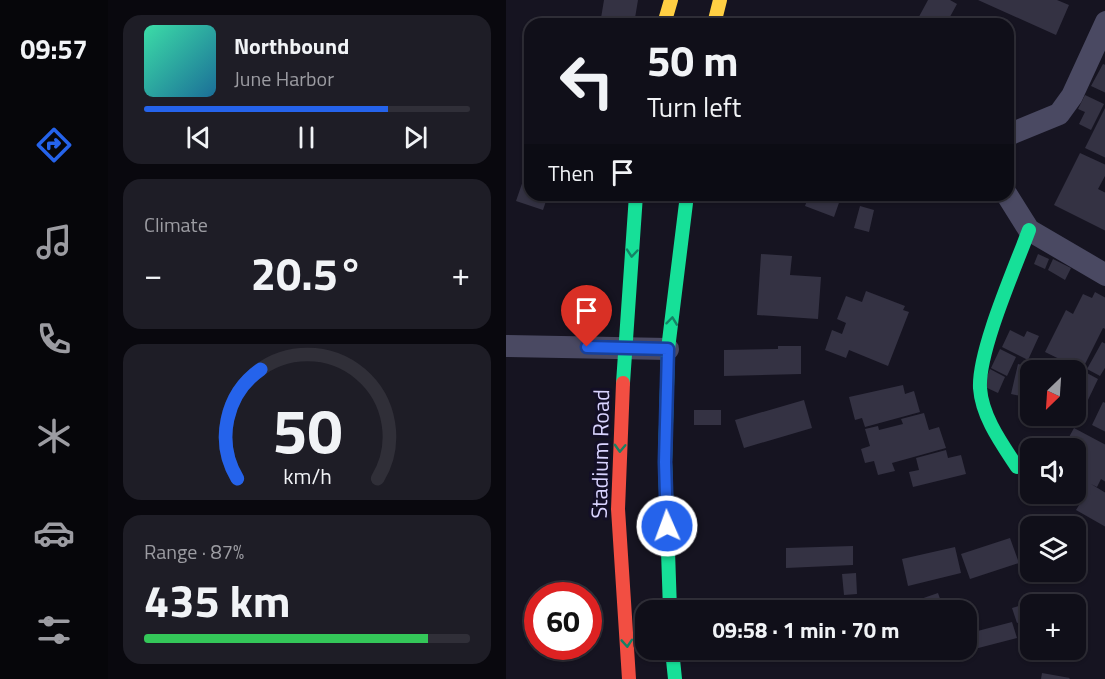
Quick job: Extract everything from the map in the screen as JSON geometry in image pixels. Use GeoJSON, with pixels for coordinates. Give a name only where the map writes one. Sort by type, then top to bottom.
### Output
{"type":"FeatureCollection","features":[{"type":"Feature","properties":{"kind":"main road"},"geometry":{"type":"LineString","coordinates":[[666,18],[671,0]]}},
{"type":"Feature","properties":{"kind":"main road"},"geometry":{"type":"LineString","coordinates":[[716,18],[720,0]]}},
{"type":"Feature","properties":{"kind":"main road","name":"Stadium Road"},"geometry":{"type":"LineString","coordinates":[[629,679],[618,509],[624,349],[636,201]]}},
{"type":"Feature","properties":{"kind":"main road"},"geometry":{"type":"LineString","coordinates":[[670,600],[665,462],[668,349],[685,201]]}},
{"type":"Feature","properties":{"kind":"main road"},"geometry":{"type":"LineString","coordinates":[[1017,467],[992,432],[979,386],[994,329],[1029,230]]}},
{"type":"Feature","properties":{"kind":"main road"},"geometry":{"type":"LineString","coordinates":[[673,660],[675,679]]}},
{"type":"Feature","properties":{"kind":"street"},"geometry":{"type":"LineString","coordinates":[[1014,133],[1059,114],[1072,96],[1106,22]]}},
{"type":"Feature","properties":{"kind":"street"},"geometry":{"type":"LineString","coordinates":[[1011,201],[1029,230],[1106,275]]}},
{"type":"Feature","properties":{"kind":"street"},"geometry":{"type":"LineString","coordinates":[[506,346],[668,349]]}},
{"type":"Feature","properties":{"kind":"building"},"geometry":{"type":"Polygon","coordinates":[[[604,0],[638,0],[635,18],[601,18],[604,0]]]}},
{"type":"Feature","properties":{"kind":"building"},"geometry":{"type":"Polygon","coordinates":[[[928,0],[950,0],[957,4],[949,18],[918,18],[928,0]]]}},
{"type":"Feature","properties":{"kind":"building"},"geometry":{"type":"Polygon","coordinates":[[[978,0],[1057,0],[1069,5],[1056,35],[978,0]]]}},
{"type":"Feature","properties":{"kind":"building"},"geometry":{"type":"Polygon","coordinates":[[[1103,64],[1106,65],[1106,93],[1091,86],[1103,64]]]}},
{"type":"Feature","properties":{"kind":"building"},"geometry":{"type":"Polygon","coordinates":[[[1085,95],[1104,104],[1091,130],[1079,124],[1085,112],[1078,109],[1085,95]]]}},
{"type":"Feature","properties":{"kind":"building"},"geometry":{"type":"Polygon","coordinates":[[[1106,106],[1106,158],[1085,148],[1106,106]]]}},
{"type":"Feature","properties":{"kind":"building"},"geometry":{"type":"Polygon","coordinates":[[[1080,153],[1106,165],[1106,174],[1098,189],[1106,193],[1106,231],[1054,205],[1080,153]]]}},
{"type":"Feature","properties":{"kind":"building"},"geometry":{"type":"Polygon","coordinates":[[[524,178],[524,201],[546,201],[543,210],[516,201],[524,178]]]}},
{"type":"Feature","properties":{"kind":"building"},"geometry":{"type":"Polygon","coordinates":[[[807,201],[840,201],[834,217],[805,206],[807,201]]]}},
{"type":"Feature","properties":{"kind":"building"},"geometry":{"type":"Polygon","coordinates":[[[860,206],[874,210],[869,232],[854,228],[860,206]]]}},
{"type":"Feature","properties":{"kind":"building"},"geometry":{"type":"Polygon","coordinates":[[[761,254],[792,256],[790,275],[821,277],[818,319],[757,315],[761,254]]]}},
{"type":"Feature","properties":{"kind":"building"},"geometry":{"type":"Polygon","coordinates":[[[1038,254],[1049,259],[1045,269],[1034,264],[1038,254]]]}},
{"type":"Feature","properties":{"kind":"building"},"geometry":{"type":"Polygon","coordinates":[[[1053,259],[1071,268],[1065,280],[1048,270],[1053,259]]]}},
{"type":"Feature","properties":{"kind":"building"},"geometry":{"type":"Polygon","coordinates":[[[866,291],[905,306],[903,310],[909,312],[888,366],[849,350],[846,358],[825,350],[832,330],[842,334],[846,323],[837,319],[846,296],[862,302],[866,291]]]}},
{"type":"Feature","properties":{"kind":"building"},"geometry":{"type":"Polygon","coordinates":[[[1095,292],[1106,298],[1106,329],[1103,328],[1086,362],[1086,360],[1061,360],[1045,352],[1066,310],[1073,314],[1083,294],[1092,298],[1095,292]]]}},
{"type":"Feature","properties":{"kind":"building"},"geometry":{"type":"Polygon","coordinates":[[[1010,330],[1024,337],[1027,331],[1039,336],[1028,360],[1002,347],[1010,330]]]}},
{"type":"Feature","properties":{"kind":"building"},"geometry":{"type":"Polygon","coordinates":[[[1102,342],[1106,344],[1106,366],[1100,376],[1087,369],[1102,342]]]}},
{"type":"Feature","properties":{"kind":"building"},"geometry":{"type":"Polygon","coordinates":[[[778,346],[801,346],[801,374],[724,376],[724,350],[778,349],[778,346]]]}},
{"type":"Feature","properties":{"kind":"building"},"geometry":{"type":"Polygon","coordinates":[[[1000,349],[1016,357],[1007,376],[991,368],[1000,349]]]}},
{"type":"Feature","properties":{"kind":"building"},"geometry":{"type":"Polygon","coordinates":[[[1018,364],[1020,364],[1020,396],[1011,394],[1018,364]]]}},
{"type":"Feature","properties":{"kind":"building"},"geometry":{"type":"Polygon","coordinates":[[[990,369],[1005,377],[998,393],[983,386],[990,369]]]}},
{"type":"Feature","properties":{"kind":"building"},"geometry":{"type":"Polygon","coordinates":[[[1086,373],[1098,379],[1086,402],[1086,373]]]}},
{"type":"Feature","properties":{"kind":"building"},"geometry":{"type":"Polygon","coordinates":[[[903,385],[905,394],[914,391],[920,412],[865,427],[862,418],[855,420],[849,397],[903,385]]]}},
{"type":"Feature","properties":{"kind":"building"},"geometry":{"type":"Polygon","coordinates":[[[804,400],[812,428],[744,448],[735,420],[804,400]]]}},
{"type":"Feature","properties":{"kind":"building"},"geometry":{"type":"Polygon","coordinates":[[[1103,402],[1106,403],[1106,432],[1092,425],[1103,402]]]}},
{"type":"Feature","properties":{"kind":"building"},"geometry":{"type":"Polygon","coordinates":[[[694,410],[721,410],[721,425],[694,425],[694,410]]]}},
{"type":"Feature","properties":{"kind":"building"},"geometry":{"type":"Polygon","coordinates":[[[924,413],[929,430],[939,427],[946,448],[892,463],[895,471],[878,475],[874,461],[865,463],[861,449],[870,446],[865,429],[878,426],[879,430],[903,424],[901,419],[924,413]]]}},
{"type":"Feature","properties":{"kind":"building"},"geometry":{"type":"Polygon","coordinates":[[[1074,428],[1106,445],[1106,482],[1101,479],[1097,487],[1091,484],[1106,493],[1106,527],[1076,510],[1080,504],[1086,504],[1086,438],[1068,438],[1074,428]]]}},
{"type":"Feature","properties":{"kind":"building"},"geometry":{"type":"Polygon","coordinates":[[[946,450],[948,458],[961,455],[966,474],[913,487],[909,472],[919,470],[916,458],[946,450]]]}},
{"type":"Feature","properties":{"kind":"building"},"geometry":{"type":"Polygon","coordinates":[[[1010,538],[1019,563],[970,579],[961,554],[1010,538]]]}},
{"type":"Feature","properties":{"kind":"building"},"geometry":{"type":"Polygon","coordinates":[[[853,546],[853,565],[786,568],[786,548],[853,546]]]}},
{"type":"Feature","properties":{"kind":"building"},"geometry":{"type":"Polygon","coordinates":[[[955,547],[961,573],[908,586],[902,559],[955,547]]]}},
{"type":"Feature","properties":{"kind":"building"},"geometry":{"type":"Polygon","coordinates":[[[856,573],[857,594],[844,595],[842,574],[856,573]]]}},
{"type":"Feature","properties":{"kind":"building"},"geometry":{"type":"Polygon","coordinates":[[[938,593],[940,600],[918,600],[938,593]]]}},
{"type":"Feature","properties":{"kind":"building"},"geometry":{"type":"Polygon","coordinates":[[[1020,606],[1020,622],[1017,623],[1012,608],[1020,606]]]}},
{"type":"Feature","properties":{"kind":"building"},"geometry":{"type":"Polygon","coordinates":[[[1012,622],[1017,638],[977,648],[977,631],[1012,622]]]}},
{"type":"Feature","properties":{"kind":"building"},"geometry":{"type":"Polygon","coordinates":[[[1042,673],[1070,678],[1041,679],[1042,673]]]}},
{"type":"Feature","properties":{"kind":"traffic: fast"},"geometry":{"type":"LineString","coordinates":[[623,383],[636,201]]}},
{"type":"Feature","properties":{"kind":"traffic: fast"},"geometry":{"type":"LineString","coordinates":[[670,600],[665,462],[668,349],[686,201]]}},
{"type":"Feature","properties":{"kind":"traffic: fast"},"geometry":{"type":"LineString","coordinates":[[1017,467],[989,420],[980,388],[981,372],[991,332],[1029,230]]}},
{"type":"Feature","properties":{"kind":"traffic: fast"},"geometry":{"type":"LineString","coordinates":[[673,660],[675,679]]}},
{"type":"Feature","properties":{"kind":"traffic: slow"},"geometry":{"type":"LineString","coordinates":[[666,18],[671,0]]}},
{"type":"Feature","properties":{"kind":"traffic: slow"},"geometry":{"type":"LineString","coordinates":[[716,18],[720,0]]}},
{"type":"Feature","properties":{"kind":"traffic: jam"},"geometry":{"type":"LineString","coordinates":[[623,383],[618,509],[629,679]]}},
{"type":"Feature","properties":{"kind":"route"},"geometry":{"type":"LineString","coordinates":[[587,347],[668,349],[665,462],[667,526]]}}]}
